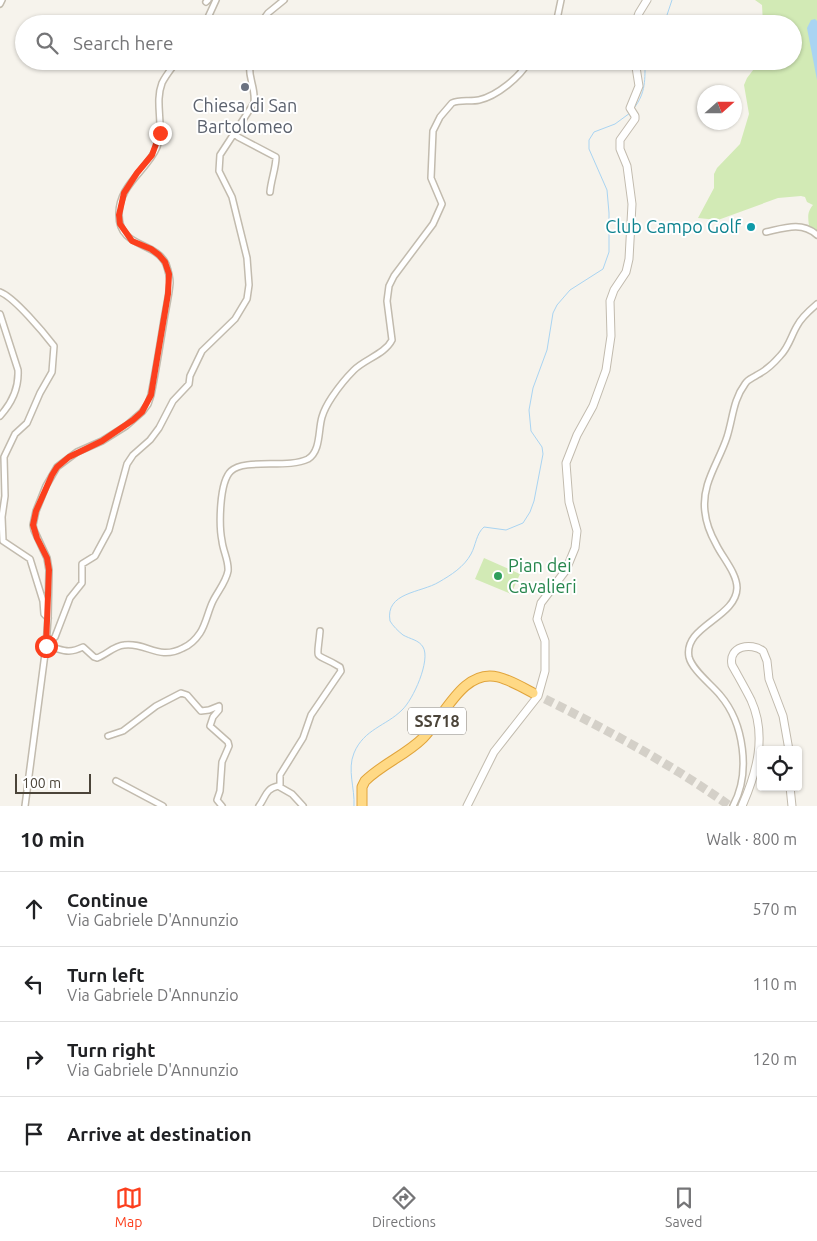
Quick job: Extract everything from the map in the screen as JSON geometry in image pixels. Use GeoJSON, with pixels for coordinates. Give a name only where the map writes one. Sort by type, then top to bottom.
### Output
{"type":"FeatureCollection","features":[{"type":"Feature","properties":{"kind":"highway","name":"SS718"},"geometry":{"type":"LineString","coordinates":[[362,806],[362,787],[365,781],[407,752],[424,737],[470,681],[485,675],[498,677],[532,693]]}},
{"type":"Feature","properties":{"kind":"street"},"geometry":{"type":"LineString","coordinates":[[0,4],[2,0]]}},
{"type":"Feature","properties":{"kind":"street"},"geometry":{"type":"LineString","coordinates":[[209,15],[216,0]]}},
{"type":"Feature","properties":{"kind":"street"},"geometry":{"type":"LineString","coordinates":[[267,15],[284,0]]}},
{"type":"Feature","properties":{"kind":"street"},"geometry":{"type":"LineString","coordinates":[[558,15],[561,0]]}},
{"type":"Feature","properties":{"kind":"street"},"geometry":{"type":"LineString","coordinates":[[638,15],[647,0]]}},
{"type":"Feature","properties":{"kind":"street"},"geometry":{"type":"LineString","coordinates":[[25,806],[48,618],[49,570],[47,558],[33,525],[36,511],[46,486],[57,467],[69,457],[102,441],[133,420],[142,412],[151,395],[168,294],[169,274],[165,262],[159,255],[151,249],[132,241],[120,224],[119,215],[122,199],[129,184],[152,155],[157,145],[160,133],[158,106],[162,85],[171,70]]}},
{"type":"Feature","properties":{"kind":"street"},"geometry":{"type":"LineString","coordinates":[[46,646],[55,636],[70,598],[82,583],[82,564],[95,556],[109,530],[127,464],[159,428],[173,401],[186,387],[202,351],[235,319],[247,299],[249,285],[247,258],[232,197],[219,171],[220,155],[254,103],[255,93],[248,70]]}},
{"type":"Feature","properties":{"kind":"street"},"geometry":{"type":"LineString","coordinates":[[46,646],[67,652],[73,652],[83,647],[94,657],[98,658],[123,644],[133,644],[157,652],[174,651],[189,645],[197,637],[213,600],[225,581],[228,570],[220,533],[223,485],[227,476],[231,470],[242,465],[282,464],[303,460],[313,455],[316,450],[322,418],[332,397],[353,370],[386,348],[392,340],[387,300],[389,286],[394,276],[433,224],[442,204],[431,178],[430,165],[436,124],[452,102],[480,100],[518,77],[523,70]]}},
{"type":"Feature","properties":{"kind":"street"},"geometry":{"type":"LineString","coordinates":[[468,806],[494,752],[538,696],[545,671],[546,641],[538,619],[541,603],[566,570],[575,548],[577,531],[569,502],[566,463],[577,434],[593,406],[606,370],[611,336],[610,301],[614,290],[626,272],[629,259],[632,204],[626,166],[620,149],[620,140],[635,119],[630,108],[639,86],[636,70]]}},
{"type":"Feature","properties":{"kind":"street"},"geometry":{"type":"LineString","coordinates":[[234,133],[276,157],[270,192]]}},
{"type":"Feature","properties":{"kind":"street"},"geometry":{"type":"LineString","coordinates":[[766,232],[797,225],[813,231],[817,235]]}},
{"type":"Feature","properties":{"kind":"street"},"geometry":{"type":"LineString","coordinates":[[0,292],[17,304],[54,346],[52,372],[28,423],[15,434],[4,457],[5,496],[2,518],[3,541],[30,559],[43,601],[44,614],[48,618]]}},
{"type":"Feature","properties":{"kind":"street"},"geometry":{"type":"LineString","coordinates":[[733,806],[739,790],[742,770],[742,745],[738,727],[731,710],[695,668],[689,658],[690,648],[699,631],[726,610],[734,599],[737,588],[734,577],[712,536],[705,515],[703,501],[710,476],[728,435],[738,394],[747,381],[758,375],[780,356],[790,343],[797,326],[817,304]]}},
{"type":"Feature","properties":{"kind":"street"},"geometry":{"type":"LineString","coordinates":[[0,314],[18,370],[13,399],[0,416]]}},
{"type":"Feature","properties":{"kind":"street"},"geometry":{"type":"LineString","coordinates":[[280,787],[280,775],[303,738],[311,715],[341,671],[340,667],[321,659],[318,655],[320,631]]}},
{"type":"Feature","properties":{"kind":"street"},"geometry":{"type":"LineString","coordinates":[[759,746],[756,714],[751,700],[732,665],[731,658],[734,652],[741,648],[752,646],[763,651],[767,660],[768,679],[781,711],[788,746]]}},
{"type":"Feature","properties":{"kind":"street"},"geometry":{"type":"LineString","coordinates":[[108,736],[123,731],[156,706],[182,693],[187,695],[201,711],[219,706],[219,710],[213,717],[210,726],[230,746],[222,762],[220,791],[217,800],[222,806]]}},
{"type":"Feature","properties":{"kind":"street"},"geometry":{"type":"LineString","coordinates":[[742,806],[757,766]]}},
{"type":"Feature","properties":{"kind":"street"},"geometry":{"type":"LineString","coordinates":[[116,781],[164,806]]}},
{"type":"Feature","properties":{"kind":"street"},"geometry":{"type":"LineString","coordinates":[[259,806],[268,790],[275,786],[292,794],[303,806]]}},
{"type":"Feature","properties":{"kind":"street"},"geometry":{"type":"LineString","coordinates":[[790,791],[792,806]]}},
{"type":"Feature","properties":{"kind":"green space"},"geometry":{"type":"Polygon","coordinates":[[[755,0],[817,0],[817,231],[809,226],[808,215],[813,205],[807,202],[805,197],[801,196],[778,198],[718,220],[698,218],[714,188],[714,174],[717,168],[740,144],[749,114],[744,85],[747,78],[753,70],[802,70],[802,15],[763,15],[762,5],[755,0]]]}},
{"type":"Feature","properties":{"kind":"green space","name":"Pian dei Cavalieri"},"geometry":{"type":"Polygon","coordinates":[[[484,558],[520,574],[511,594],[475,579],[484,558]]]}},
{"type":"Feature","properties":{"kind":"water"},"geometry":{"type":"Polygon","coordinates":[[[815,19],[817,21],[817,80],[807,28],[811,20],[815,19]]]}},
{"type":"Feature","properties":{"kind":"waterway"},"geometry":{"type":"LineString","coordinates":[[667,15],[672,0]]}},
{"type":"Feature","properties":{"kind":"waterway"},"geometry":{"type":"LineString","coordinates":[[634,108],[643,91],[645,70]]}},
{"type":"Feature","properties":{"kind":"waterway"},"geometry":{"type":"LineString","coordinates":[[354,806],[351,772],[354,753],[363,738],[396,715],[406,705],[420,680],[425,661],[423,647],[417,641],[403,635],[390,621],[390,611],[393,604],[406,595],[432,586],[457,570],[468,559],[479,533],[484,527],[506,530],[523,523],[530,512],[543,454],[542,447],[531,431],[529,410],[533,388],[547,350],[553,313],[557,305],[570,290],[603,269],[609,252],[607,190],[589,149],[589,140],[594,132],[615,124],[630,113]]}},
{"type":"Feature","properties":{"kind":"tunnel"},"geometry":{"type":"LineString","coordinates":[[533,693],[633,745],[682,774],[730,806]]}},
{"type":"Feature","properties":{"kind":"place","name":"Chiesa di San Bartolomeo"},"geometry":{"type":"Point","coordinates":[245,87]}},
{"type":"Feature","properties":{"kind":"place","name":"Club Campo Golf"},"geometry":{"type":"Point","coordinates":[751,227]}},
{"type":"Feature","properties":{"kind":"place","name":"Pian dei Cavalieri"},"geometry":{"type":"Point","coordinates":[498,576]}},
{"type":"Feature","properties":{"kind":"route"},"geometry":{"type":"LineString","coordinates":[[46,646],[49,570],[47,558],[33,525],[34,516],[46,486],[57,467],[77,452],[102,441],[126,426],[142,412],[148,404],[151,395],[170,283],[169,274],[165,262],[159,255],[151,249],[132,241],[120,224],[119,215],[124,193],[152,155],[160,133]]}}]}
